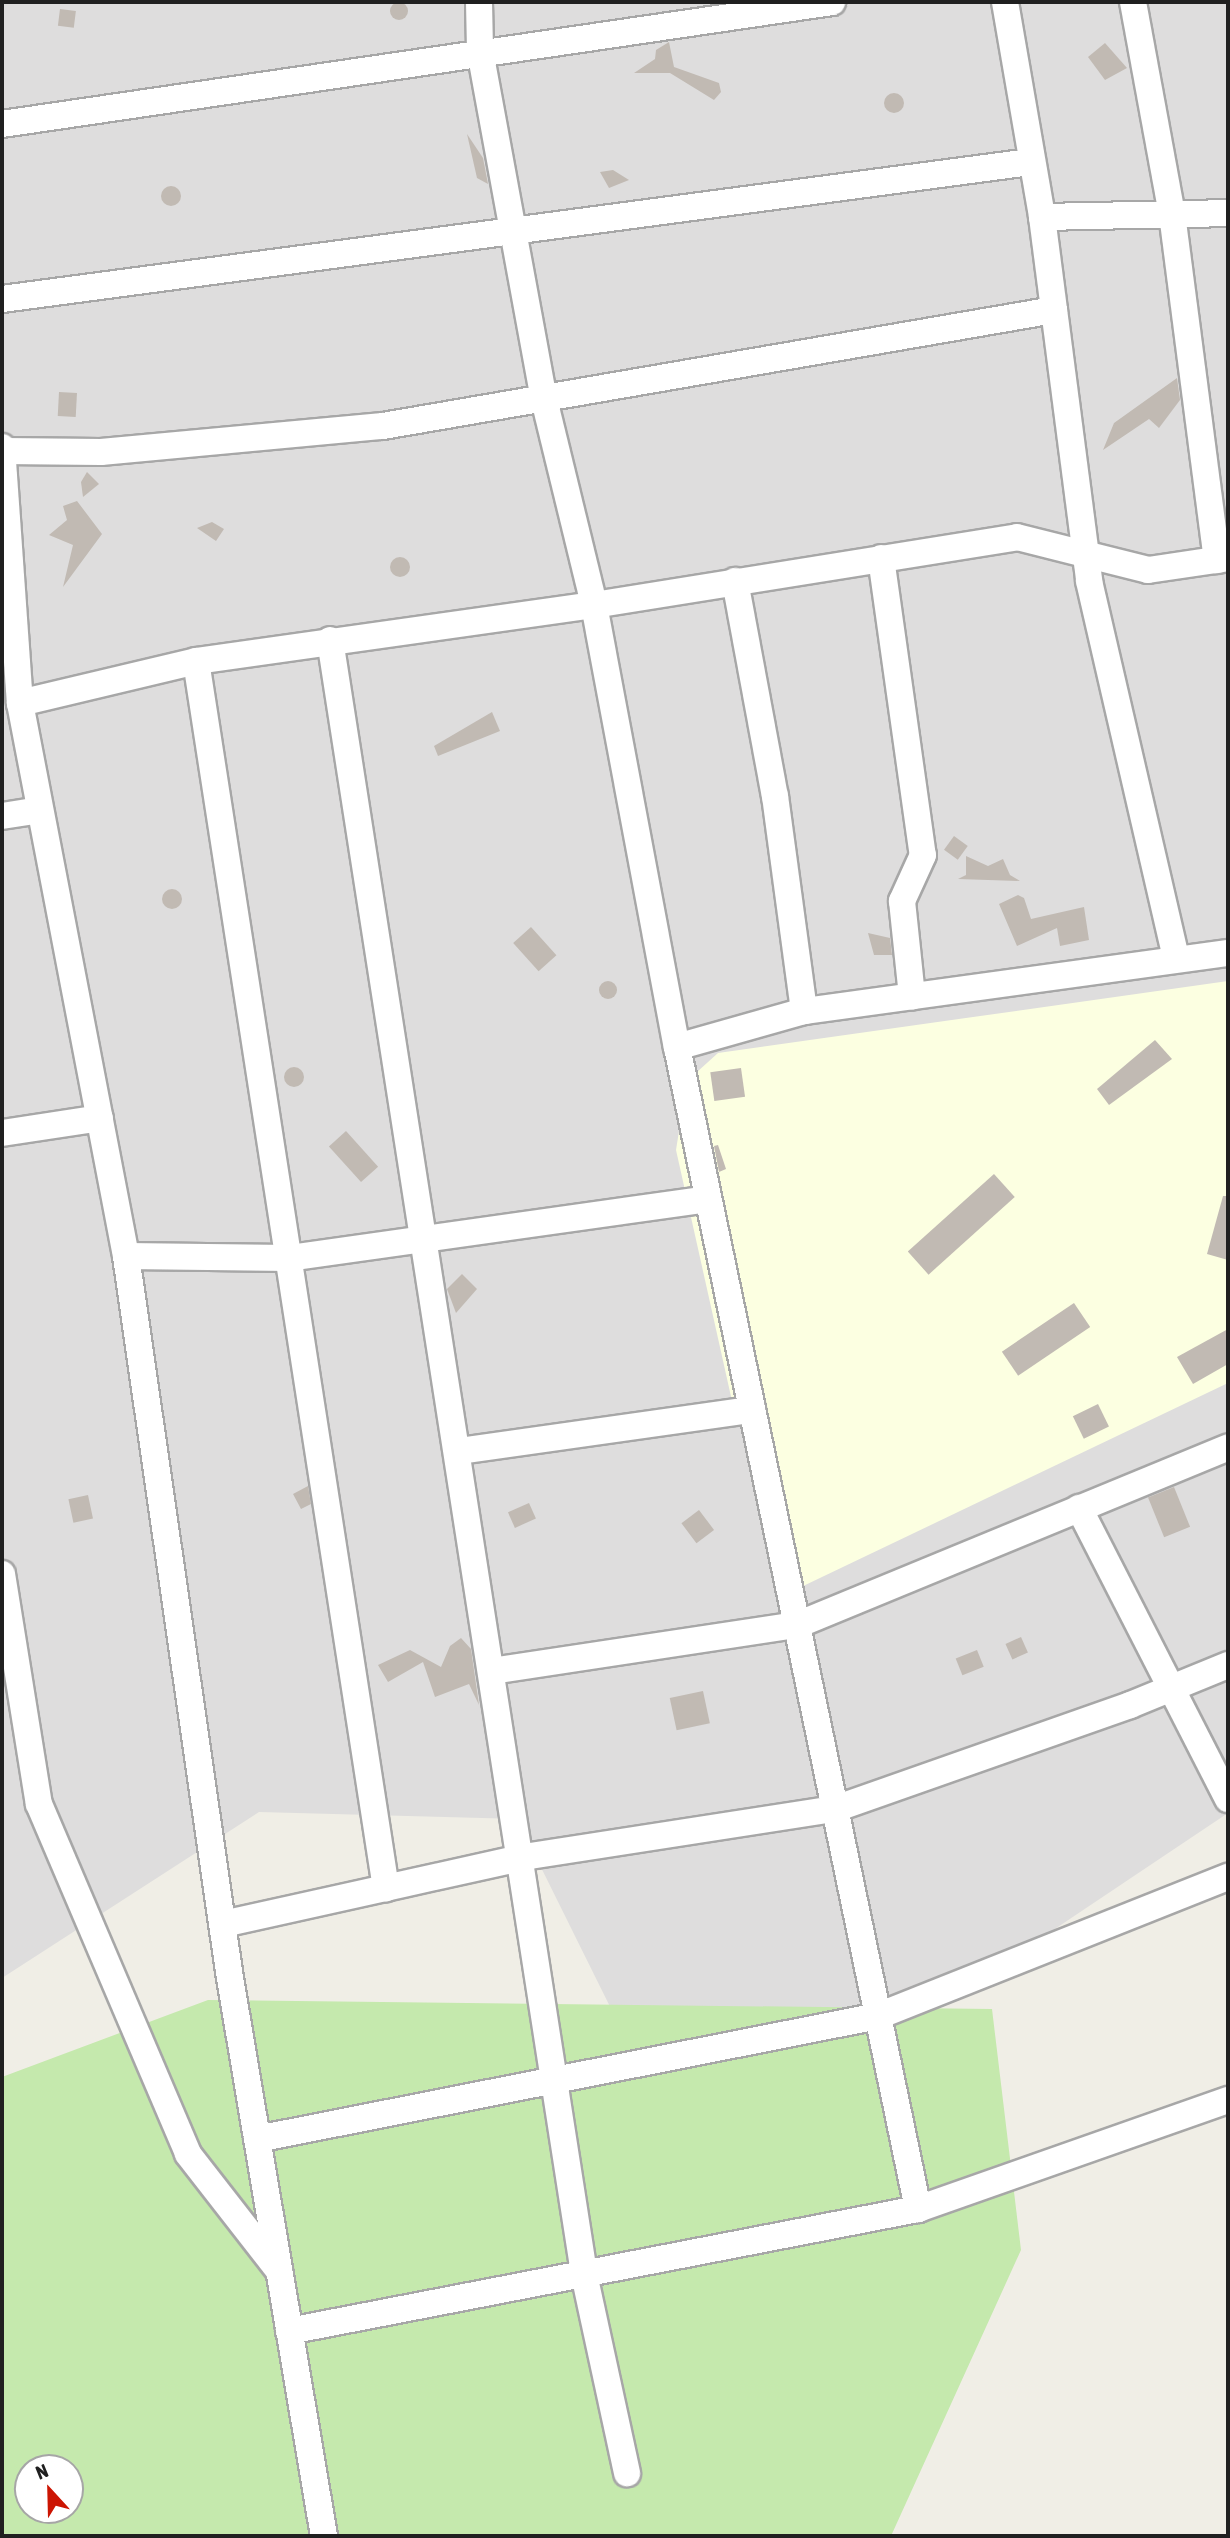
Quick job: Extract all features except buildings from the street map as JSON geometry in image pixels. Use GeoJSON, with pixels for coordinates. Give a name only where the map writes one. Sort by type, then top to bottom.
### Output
{"type":"FeatureCollection","features":[{"type":"Feature","properties":{"kind":"street"},"geometry":{"type":"LineString","coordinates":[[479,2],[480,51],[543,395],[594,605],[677,1047],[918,2209]]}},
{"type":"Feature","properties":{"kind":"street"},"geometry":{"type":"LineString","coordinates":[[2,124],[480,51],[832,2]]}},
{"type":"Feature","properties":{"kind":"street"},"geometry":{"type":"LineString","coordinates":[[1005,2],[1030,162],[1042,217],[1085,552],[1176,959]]}},
{"type":"Feature","properties":{"kind":"street"},"geometry":{"type":"LineString","coordinates":[[20,703],[196,661],[330,640],[594,605],[1017,537],[1148,570],[1223,559],[1172,214],[1133,2]]}},
{"type":"Feature","properties":{"kind":"street"},"geometry":{"type":"LineString","coordinates":[[2,299],[1030,162]]}},
{"type":"Feature","properties":{"kind":"street"},"geometry":{"type":"LineString","coordinates":[[1042,217],[1228,213]]}},
{"type":"Feature","properties":{"kind":"street"},"geometry":{"type":"LineString","coordinates":[[324,2536],[222,1924],[126,1256],[20,703],[2,449],[101,452],[383,426],[543,395],[1054,310]]}},
{"type":"Feature","properties":{"kind":"street"},"geometry":{"type":"LineString","coordinates":[[881,558],[923,855],[902,901],[912,996]]}},
{"type":"Feature","properties":{"kind":"street"},"geometry":{"type":"LineString","coordinates":[[734,581],[775,796],[804,1011]]}},
{"type":"Feature","properties":{"kind":"street"},"geometry":{"type":"LineString","coordinates":[[330,640],[459,1451],[584,2274],[627,2473]]}},
{"type":"Feature","properties":{"kind":"street"},"geometry":{"type":"LineString","coordinates":[[196,661],[386,1888]]}},
{"type":"Feature","properties":{"kind":"street"},"geometry":{"type":"LineString","coordinates":[[2,816],[40,810]]}},
{"type":"Feature","properties":{"kind":"street"},"geometry":{"type":"LineString","coordinates":[[677,1047],[804,1011],[1228,953]]}},
{"type":"Feature","properties":{"kind":"street"},"geometry":{"type":"LineString","coordinates":[[2,1133],[100,1118]]}},
{"type":"Feature","properties":{"kind":"street"},"geometry":{"type":"LineString","coordinates":[[126,1256],[289,1258],[708,1199]]}},
{"type":"Feature","properties":{"kind":"street"},"geometry":{"type":"LineString","coordinates":[[459,1451],[752,1410]]}},
{"type":"Feature","properties":{"kind":"street"},"geometry":{"type":"LineString","coordinates":[[492,1671],[797,1625],[1228,1447]]}},
{"type":"Feature","properties":{"kind":"street"},"geometry":{"type":"LineString","coordinates":[[1079,1508],[1228,1799]]}},
{"type":"Feature","properties":{"kind":"street"},"geometry":{"type":"LineString","coordinates":[[2,1574],[39,1804],[188,2154],[282,2275]]}},
{"type":"Feature","properties":{"kind":"street"},"geometry":{"type":"LineString","coordinates":[[222,1924],[521,1858],[835,1810],[1172,1688],[1228,1665]]}},
{"type":"Feature","properties":{"kind":"street"},"geometry":{"type":"LineString","coordinates":[[257,2139],[878,2016],[1228,1877]]}},
{"type":"Feature","properties":{"kind":"street"},"geometry":{"type":"LineString","coordinates":[[289,2332],[918,2209],[1228,2100]]}},
{"type":"Feature","properties":{"kind":"shaded area"},"geometry":{"type":"Polygon","coordinates":[[[2,2],[1228,2],[1228,1813],[886,2042],[687,2162],[517,1819],[259,1812],[2,1978],[2,2]]]}},
{"type":"Feature","properties":{"kind":"shaded area"},"geometry":{"type":"Polygon","coordinates":[[[1228,981],[1228,1383],[799,1588],[732,1401],[676,1150],[687,1081],[718,1053],[1228,981]]]}},
{"type":"Feature","properties":{"kind":"green space"},"geometry":{"type":"Polygon","coordinates":[[[208,2000],[992,2009],[1021,2250],[891,2536],[2,2536],[2,2077],[208,2000]]]}}]}
